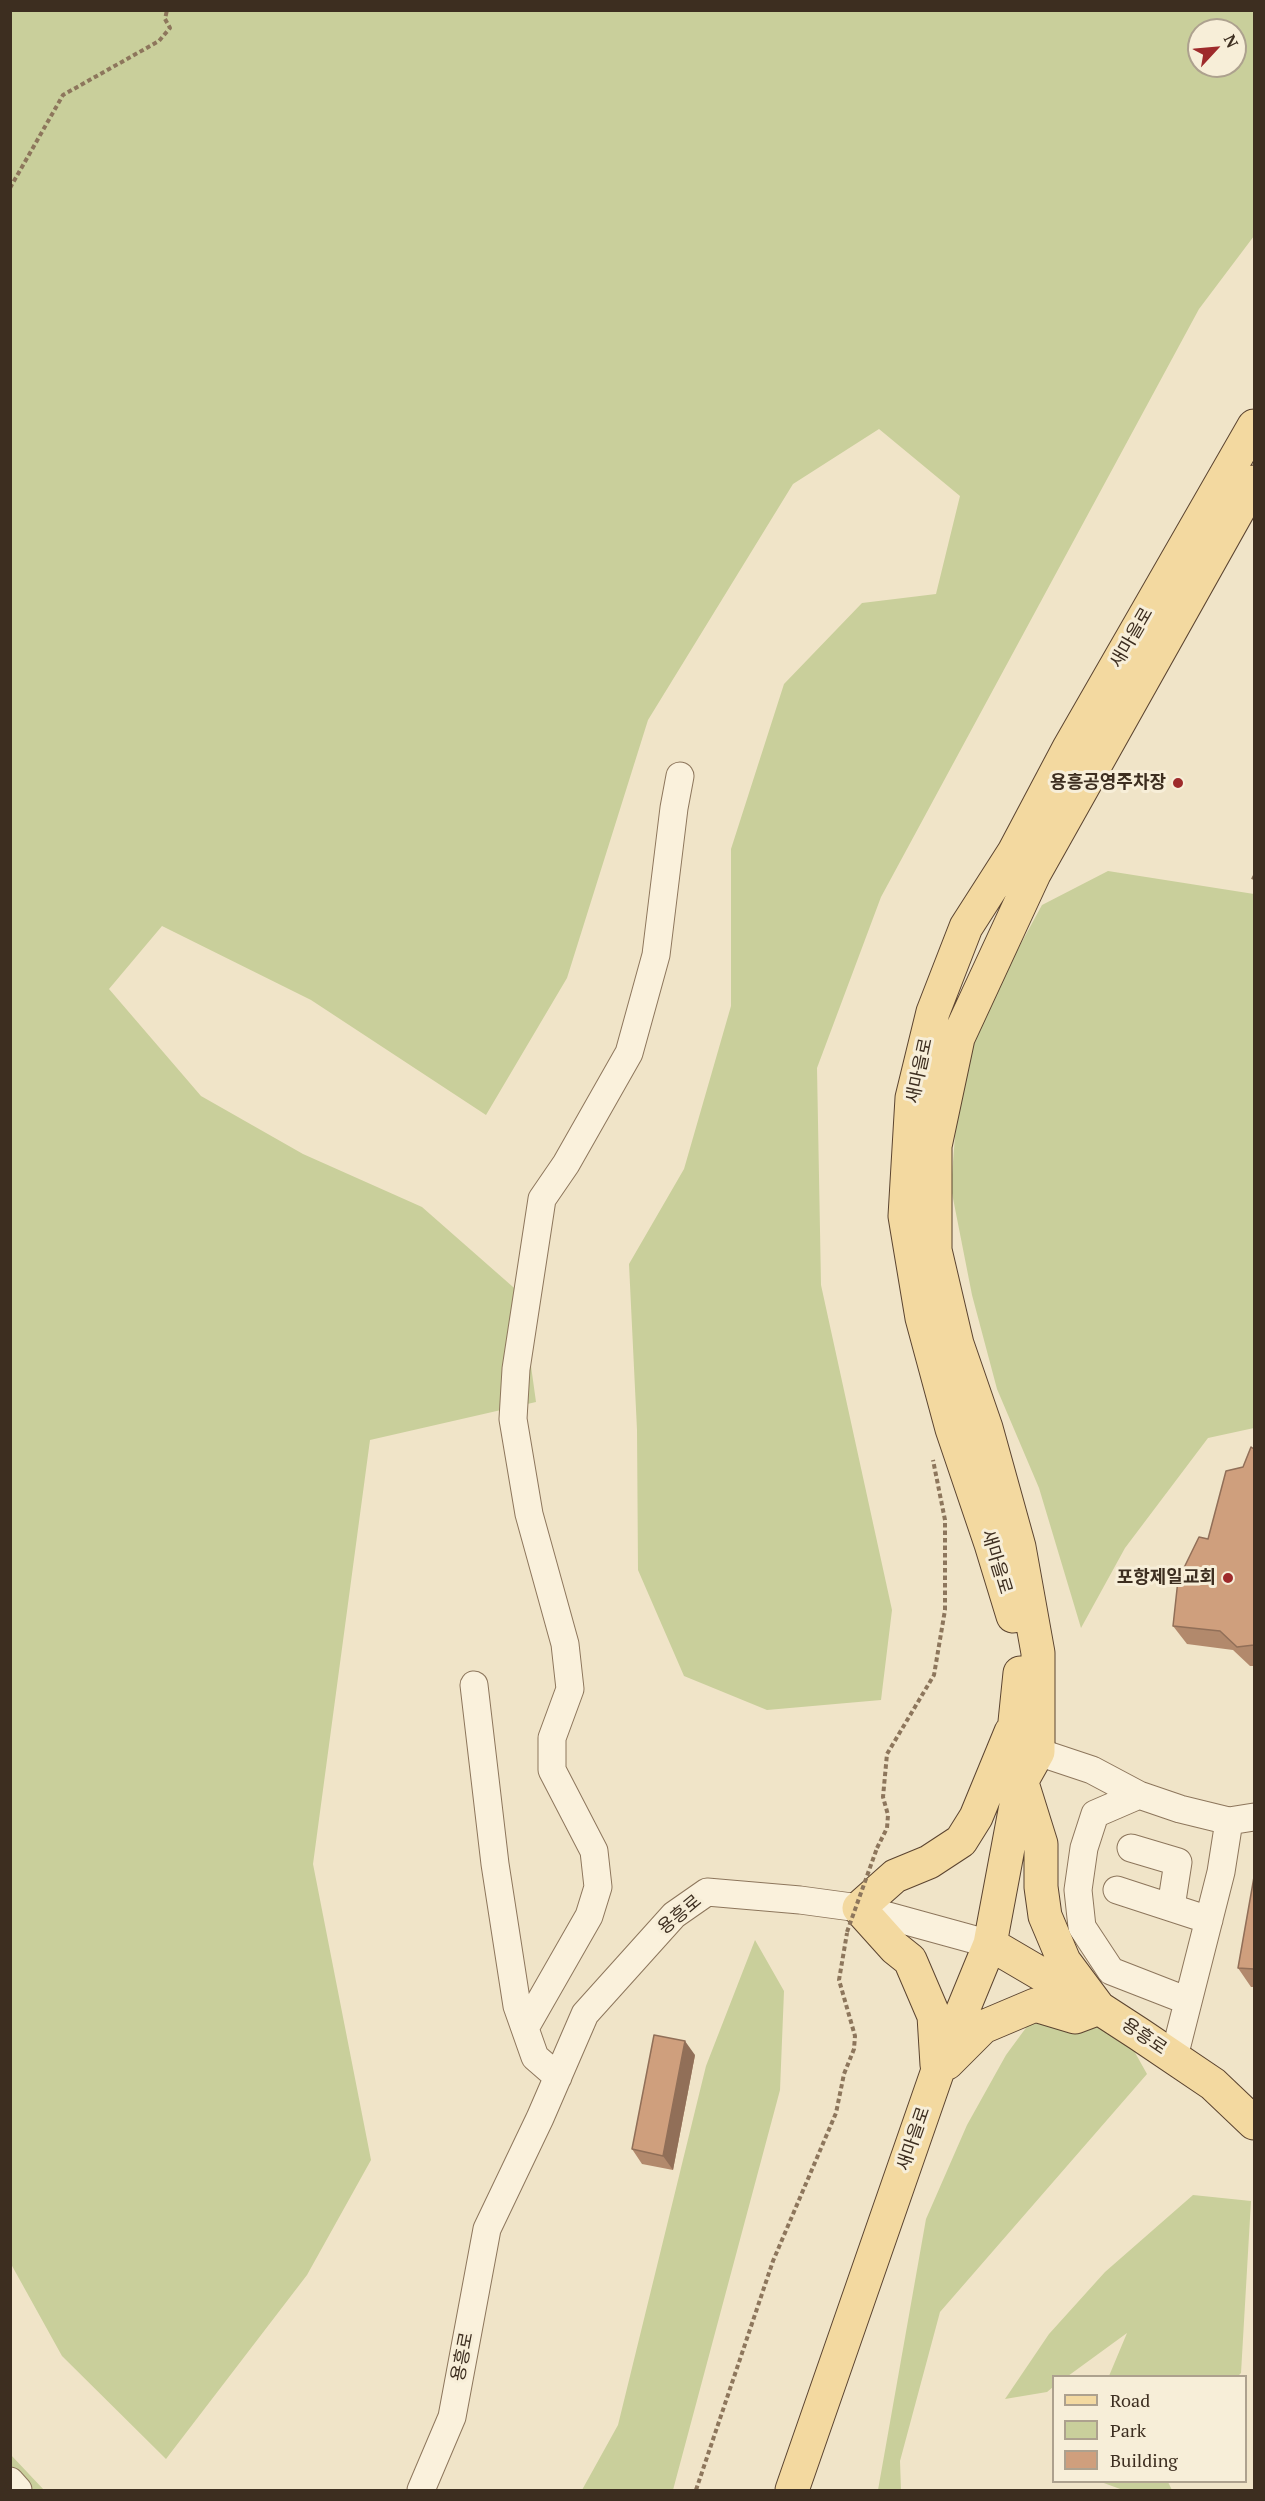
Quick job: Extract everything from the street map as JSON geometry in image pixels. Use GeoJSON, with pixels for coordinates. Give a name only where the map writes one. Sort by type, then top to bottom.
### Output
{"type":"FeatureCollection","features":[{"type":"Feature","properties":{"kind":"main road","name":"새마을로"},"geometry":{"type":"LineString","coordinates":[[1020,1784],[1011,1751],[1020,1674],[1012,1615],[991,1544],[952,1429],[922,1318],[905,1216],[912,1098],[933,1012],[966,927],[1014,852],[1068,747],[1254,426]]}},
{"type":"Feature","properties":{"kind":"main road","name":"새마을로"},"geometry":{"type":"LineString","coordinates":[[792,2490],[937,2073],[990,1944],[1020,1784],[1038,1752],[1038,1653],[1019,1547],[986,1428],[957,1344],[935,1250],[935,1146],[958,1038],[1034,874],[1254,482]]}},
{"type":"Feature","properties":{"kind":"main road"},"geometry":{"type":"LineString","coordinates":[[937,2073],[934,2016],[910,1960],[853,1920],[896,1876],[930,1862],[961,1841],[976,1817],[1014,1725]]}},
{"type":"Feature","properties":{"kind":"main road"},"geometry":{"type":"LineString","coordinates":[[937,2073],[983,2027],[1035,2005],[1075,2017],[1099,2008],[1064,1961],[1045,1916],[1041,1887],[1041,1844],[1020,1784]]}},
{"type":"Feature","properties":{"kind":"main road","name":"용흥로"},"geometry":{"type":"LineString","coordinates":[[990,1944],[1099,2008],[1174,2057],[1213,2084],[1254,2123]]}},
{"type":"Feature","properties":{"kind":"street"},"geometry":{"type":"LineString","coordinates":[[525,2028],[590,1916],[598,1887],[594,1851],[552,1770],[552,1738],[570,1689],[565,1644],[528,1503],[513,1419],[516,1369],[542,1199],[566,1164],[629,1053],[656,955],[674,808],[681,776]]}},
{"type":"Feature","properties":{"kind":"street"},"geometry":{"type":"LineString","coordinates":[[474,1685],[495,1864],[517,2006],[535,2057],[558,2077]]}},
{"type":"Feature","properties":{"kind":"street"},"geometry":{"type":"LineString","coordinates":[[1038,1752],[1092,1770],[1139,1795],[1180,1809],[1241,1819],[1221,1872],[1174,2057]]}},
{"type":"Feature","properties":{"kind":"street"},"geometry":{"type":"LineString","coordinates":[[1139,1795],[1095,1814],[1084,1848],[1078,1890],[1082,1927],[1111,1971],[1188,2001]]}},
{"type":"Feature","properties":{"kind":"street"},"geometry":{"type":"LineString","coordinates":[[1131,1848],[1178,1862],[1171,1907]]}},
{"type":"Feature","properties":{"kind":"street"},"geometry":{"type":"LineString","coordinates":[[1117,1890],[1209,1920]]}},
{"type":"Feature","properties":{"kind":"street","name":"용흥로"},"geometry":{"type":"LineString","coordinates":[[421,2490],[452,2417],[487,2229],[585,2014],[674,1915],[707,1892],[800,1900],[853,1920],[990,1944]]}},
{"type":"Feature","properties":{"kind":"street"},"geometry":{"type":"LineString","coordinates":[[10,2481],[18,2490]]}},
{"type":"Feature","properties":{"kind":"path"},"geometry":{"type":"LineString","coordinates":[[10,188],[63,95],[159,42],[170,28],[165,19],[167,10]]}},
{"type":"Feature","properties":{"kind":"path"},"geometry":{"type":"LineString","coordinates":[[696,2490],[773,2260],[836,2114],[844,2074],[854,2049],[855,2036],[839,1980],[853,1920],[877,1848],[887,1827],[888,1815],[883,1797],[886,1754],[934,1675],[945,1610],[945,1520],[932,1456]]}},
{"type":"Feature","properties":{"kind":"green space"},"geometry":{"type":"Polygon","coordinates":[[[10,11],[1254,11],[1254,236],[1199,309],[881,897],[817,1068],[821,1285],[892,1610],[881,1700],[767,1710],[684,1676],[638,1570],[637,1430],[629,1264],[684,1169],[731,1006],[731,849],[784,684],[862,603],[936,594],[960,496],[879,429],[793,484],[648,720],[567,978],[486,1115],[311,1000],[162,926],[109,989],[201,1096],[303,1154],[422,1207],[521,1294],[536,1402],[370,1440],[313,1864],[371,2160],[307,2275],[166,2459],[62,2356],[11,2264],[10,11]]]}},
{"type":"Feature","properties":{"kind":"green space"},"geometry":{"type":"Polygon","coordinates":[[[1108,871],[1254,894],[1254,1428],[1208,1438],[1125,1548],[1081,1628],[1039,1488],[997,1389],[972,1295],[951,1188],[960,1071],[972,1033],[1042,905],[1108,871]]]}},
{"type":"Feature","properties":{"kind":"green space"},"geometry":{"type":"Polygon","coordinates":[[[755,1940],[784,1991],[780,2090],[673,2490],[582,2490],[618,2425],[706,2066],[755,1940]]]}},
{"type":"Feature","properties":{"kind":"green space"},"geometry":{"type":"Polygon","coordinates":[[[1056,1987],[1114,2015],[1147,2074],[940,2312],[900,2461],[901,2490],[878,2490],[926,2219],[967,2125],[1006,2055],[1056,1987]]]}},
{"type":"Feature","properties":{"kind":"green space"},"geometry":{"type":"Polygon","coordinates":[[[1193,2195],[1251,2201],[1241,2373],[1239,2375],[1109,2375],[1127,2333],[1069,2375],[1052,2375],[1052,2388],[1047,2392],[1005,2399],[1049,2334],[1105,2272],[1193,2195]]]}},
{"type":"Feature","properties":{"kind":"green space"},"geometry":{"type":"Polygon","coordinates":[[[11,2455],[44,2490],[11,2490],[11,2455]]]}},
{"type":"Feature","properties":{"kind":"green space"},"geometry":{"type":"Polygon","coordinates":[[[1104,2483],[1168,2483],[1172,2490],[1123,2490],[1104,2483]]]}},
{"type":"Feature","properties":{"kind":"building","name":"포항제일교회"},"geometry":{"type":"Polygon","coordinates":[[[1251,1447],[1254,1449],[1254,1645],[1237,1647],[1220,1631],[1173,1626],[1178,1580],[1199,1537],[1208,1539],[1226,1471],[1243,1467],[1251,1447]]]}},
{"type":"Feature","properties":{"kind":"building"},"geometry":{"type":"Polygon","coordinates":[[[1254,1877],[1254,1969],[1238,1968],[1254,1877]]]}},
{"type":"Feature","properties":{"kind":"building"},"geometry":{"type":"Polygon","coordinates":[[[654,2035],[685,2041],[663,2156],[632,2149],[654,2035]]]}},
{"type":"Feature","properties":{"kind":"place","name":"용흥공영주차장"},"geometry":{"type":"Point","coordinates":[1178,783]}},
{"type":"Feature","properties":{"kind":"place","name":"포항제일교회"},"geometry":{"type":"Point","coordinates":[1228,1578]}}]}
